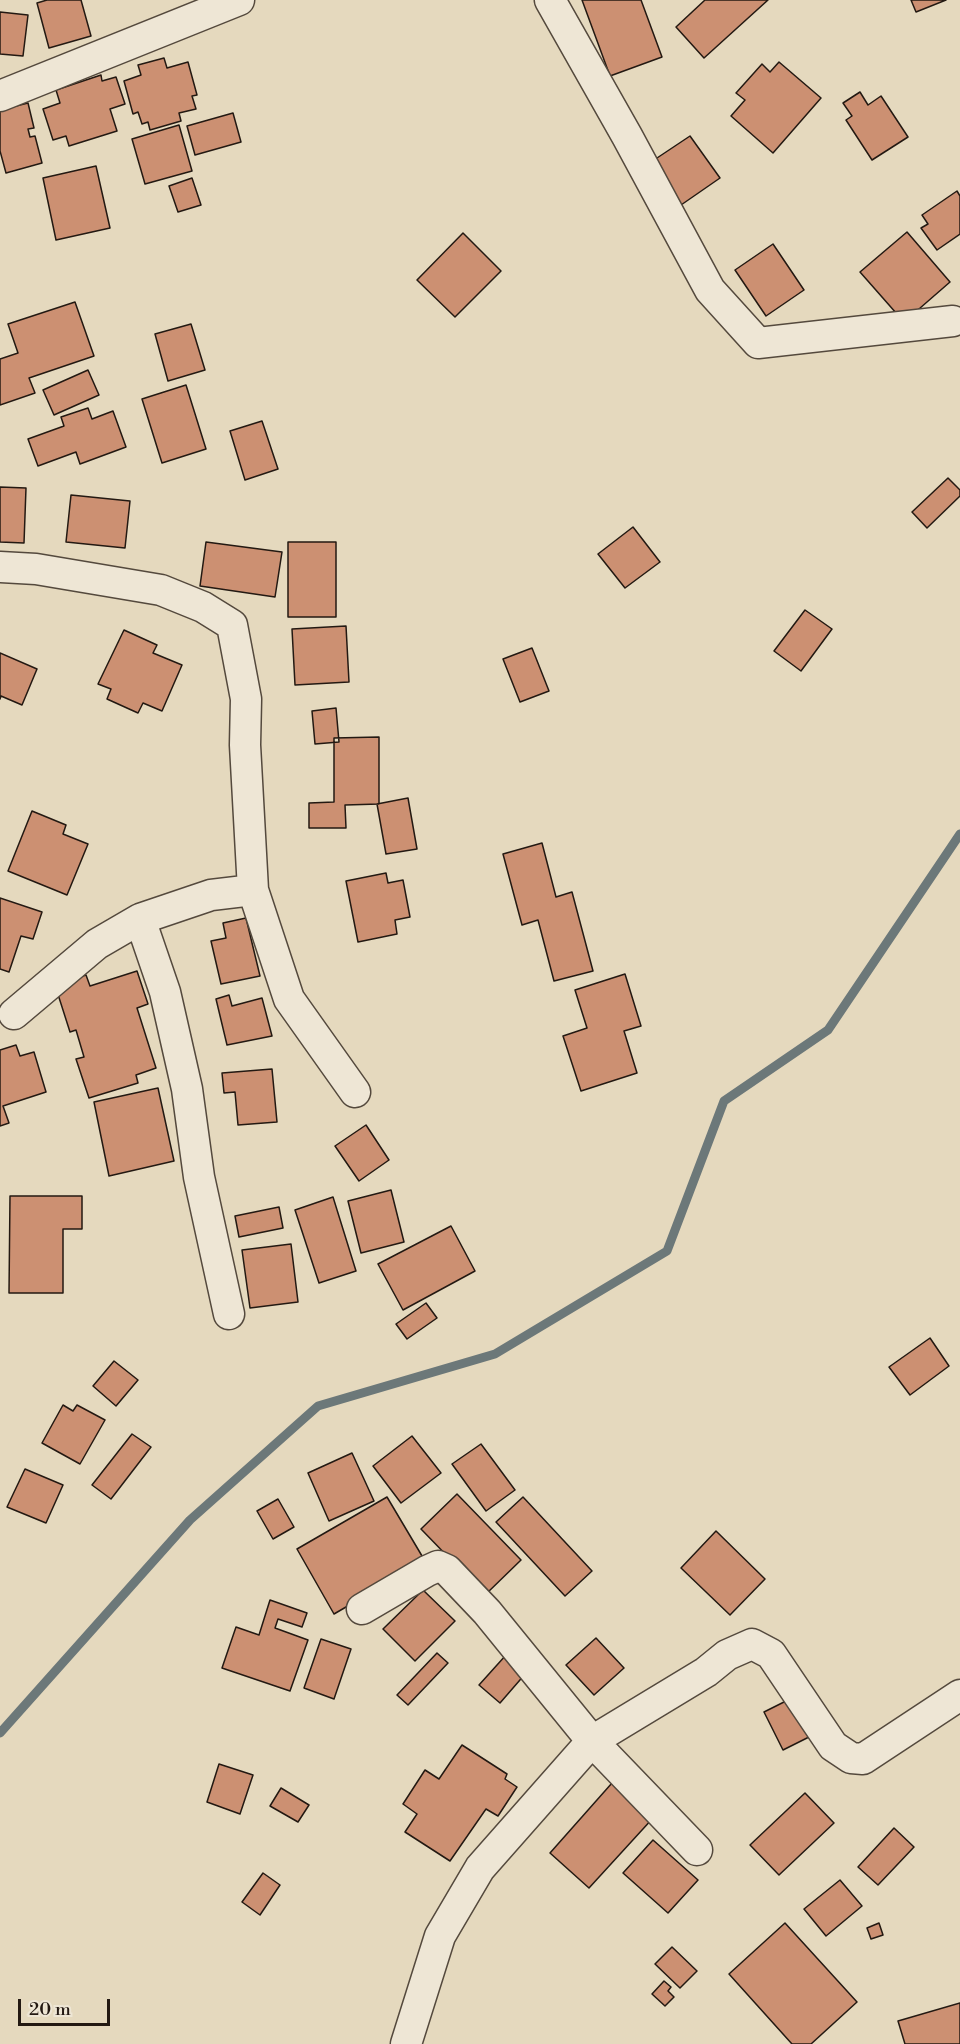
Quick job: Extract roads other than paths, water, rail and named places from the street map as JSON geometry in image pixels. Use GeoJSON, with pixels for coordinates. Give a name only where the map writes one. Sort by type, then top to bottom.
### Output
{"type":"FeatureCollection","features":[{"type":"Feature","properties":{"kind":"street"},"geometry":{"type":"LineString","coordinates":[[0,96],[239,0]]}},
{"type":"Feature","properties":{"kind":"street"},"geometry":{"type":"LineString","coordinates":[[550,0],[710,290],[758,342],[953,321]]}},
{"type":"Feature","properties":{"kind":"street"},"geometry":{"type":"LineString","coordinates":[[0,567],[36,569],[161,590],[203,606],[232,625],[246,699],[245,745],[253,890],[289,999],[355,1092]]}},
{"type":"Feature","properties":{"kind":"street"},"geometry":{"type":"LineString","coordinates":[[14,1014],[96,944],[140,919],[211,895],[253,890]]}},
{"type":"Feature","properties":{"kind":"street"},"geometry":{"type":"LineString","coordinates":[[140,919],[165,992],[187,1089],[199,1178],[229,1314]]}},
{"type":"Feature","properties":{"kind":"street"},"geometry":{"type":"LineString","coordinates":[[362,1609],[427,1571],[438,1566],[447,1570],[487,1612],[592,1741],[697,1850]]}},
{"type":"Feature","properties":{"kind":"street"},"geometry":{"type":"LineString","coordinates":[[406,2044],[440,1936],[480,1868],[592,1741],[706,1672],[727,1654],[752,1644],[771,1654],[833,1746],[851,1758],[863,1759],[960,1695]]}},
{"type":"Feature","properties":{"kind":"waterway"},"geometry":{"type":"LineString","coordinates":[[0,1733],[190,1520],[318,1406],[495,1354],[667,1251],[724,1101],[828,1030],[960,834]]}}]}
